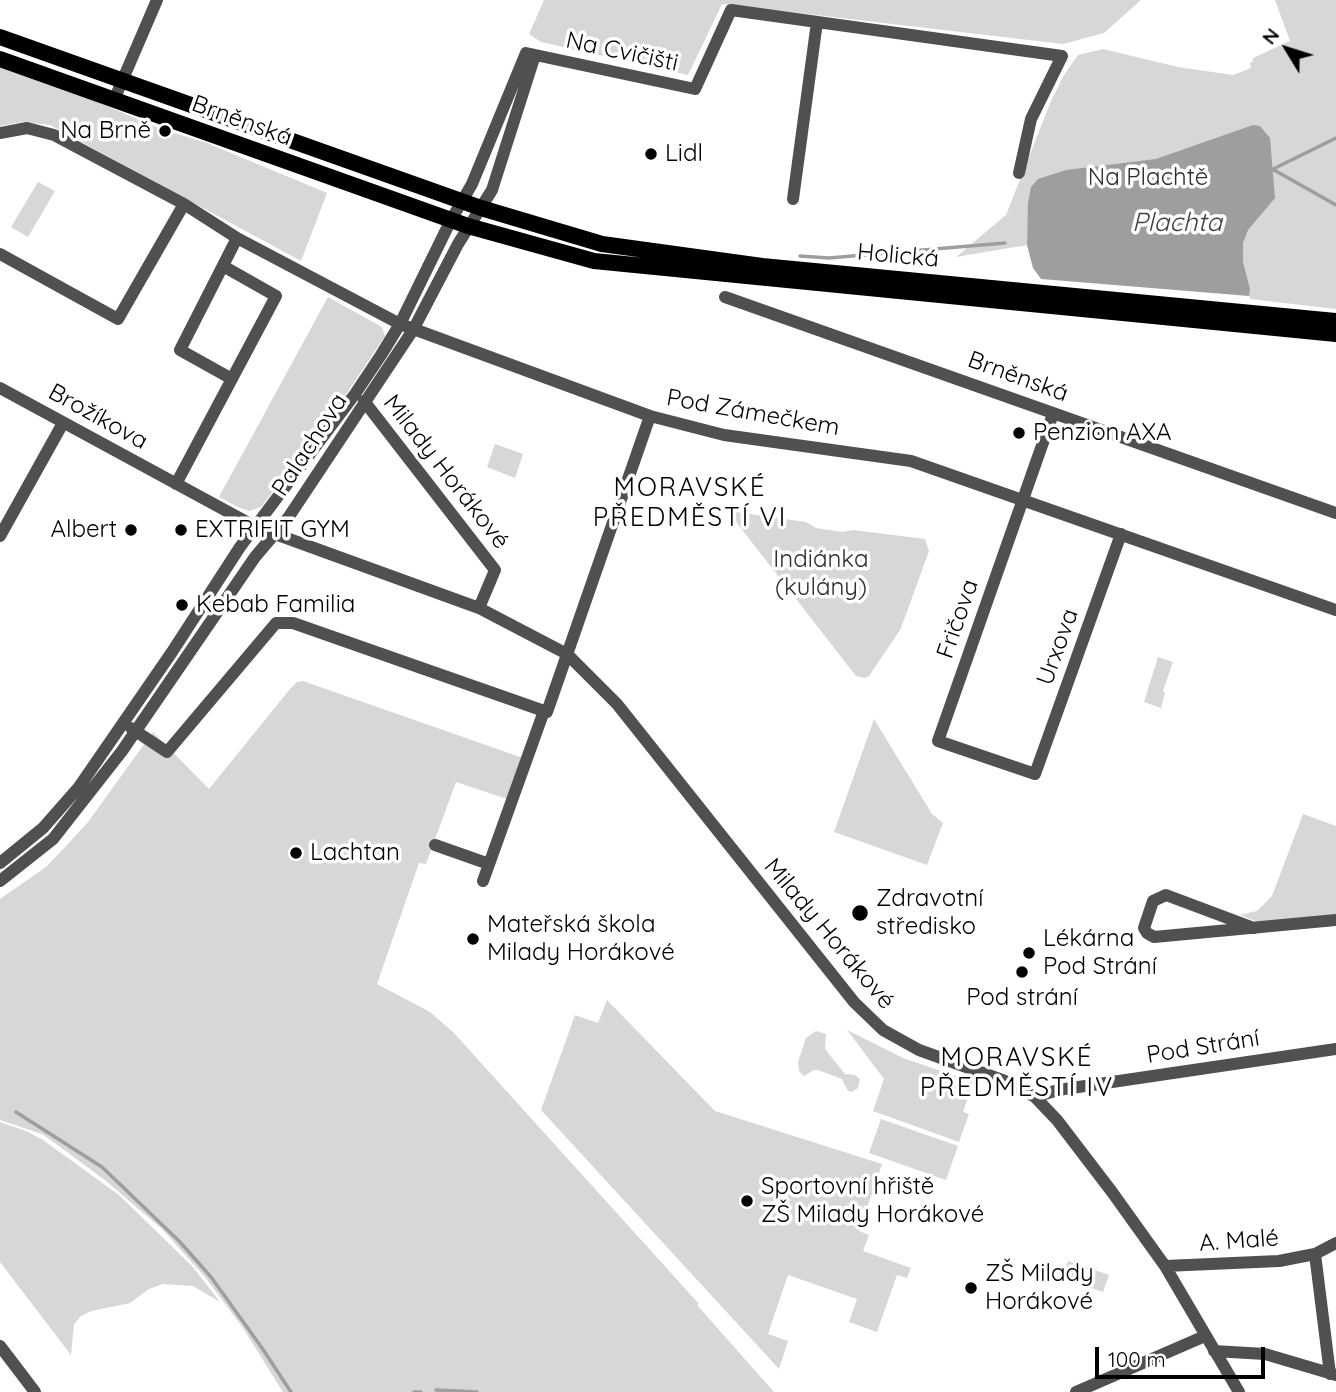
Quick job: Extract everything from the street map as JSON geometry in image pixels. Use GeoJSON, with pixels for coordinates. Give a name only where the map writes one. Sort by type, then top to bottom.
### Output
{"type":"FeatureCollection","features":[{"type":"Feature","properties":{"kind":"main road","name":"Brněnská"},"geometry":{"type":"LineString","coordinates":[[0,37],[463,202]]}},
{"type":"Feature","properties":{"kind":"main road","name":"Brněnská"},"geometry":{"type":"LineString","coordinates":[[0,59],[468,226]]}},
{"type":"Feature","properties":{"kind":"main road","name":"Holická"},"geometry":{"type":"LineString","coordinates":[[463,202],[602,244],[713,260],[1335,331]]}},
{"type":"Feature","properties":{"kind":"main road","name":"Holická"},"geometry":{"type":"LineString","coordinates":[[468,226],[594,261],[1335,331]]}},
{"type":"Feature","properties":{"kind":"street"},"geometry":{"type":"LineString","coordinates":[[114,100],[157,0]]}},
{"type":"Feature","properties":{"kind":"street","name":"Na Cvičišti"},"geometry":{"type":"LineString","coordinates":[[463,202],[526,53],[695,89],[730,10],[1062,56],[1031,119],[1018,173]]}},
{"type":"Feature","properties":{"kind":"street"},"geometry":{"type":"LineString","coordinates":[[793,199],[817,22]]}},
{"type":"Feature","properties":{"kind":"street","name":"Na Cvičišti"},"geometry":{"type":"LineString","coordinates":[[481,208],[492,191],[535,55]]}},
{"type":"Feature","properties":{"kind":"street","name":"Pod Zámečkem"},"geometry":{"type":"LineString","coordinates":[[0,132],[27,128],[54,135],[184,204],[237,238],[400,324],[650,416],[724,435],[911,461],[1336,610]]}},
{"type":"Feature","properties":{"kind":"street","name":"Palachova"},"geometry":{"type":"LineString","coordinates":[[0,863],[26,844],[62,808],[123,723],[240,547],[355,394],[400,324],[451,220],[463,202]]}},
{"type":"Feature","properties":{"kind":"street"},"geometry":{"type":"LineString","coordinates":[[0,254],[118,319],[184,204]]}},
{"type":"Feature","properties":{"kind":"street","name":"Palachova"},"geometry":{"type":"LineString","coordinates":[[0,881],[52,839],[135,731],[248,568],[274,535],[413,330],[468,226],[481,208]]}},
{"type":"Feature","properties":{"kind":"street"},"geometry":{"type":"LineString","coordinates":[[232,379],[180,350],[237,238]]}},
{"type":"Feature","properties":{"kind":"street"},"geometry":{"type":"LineString","coordinates":[[176,484],[276,296],[223,266]]}},
{"type":"Feature","properties":{"kind":"street","name":"Brněnská"},"geometry":{"type":"LineString","coordinates":[[725,297],[1336,513]]}},
{"type":"Feature","properties":{"kind":"street","name":"Brožíkova"},"geometry":{"type":"LineString","coordinates":[[0,387],[256,527]]}},
{"type":"Feature","properties":{"kind":"street","name":"Milady Horákové"},"geometry":{"type":"LineString","coordinates":[[364,401],[495,570],[479,608]]}},
{"type":"Feature","properties":{"kind":"street","name":"Fričova"},"geometry":{"type":"LineString","coordinates":[[1035,774],[938,741],[1053,414]]}},
{"type":"Feature","properties":{"kind":"street"},"geometry":{"type":"LineString","coordinates":[[123,723],[167,752],[276,623],[293,623],[547,712],[650,416]]}},
{"type":"Feature","properties":{"kind":"street"},"geometry":{"type":"LineString","coordinates":[[0,536],[63,423]]}},
{"type":"Feature","properties":{"kind":"street","name":"Milady Horákové"},"geometry":{"type":"LineString","coordinates":[[256,527],[479,608],[566,654],[617,704],[854,1002],[883,1030],[919,1051],[1005,1081],[1035,1097],[1057,1120],[1105,1181],[1165,1266],[1239,1392]]}},
{"type":"Feature","properties":{"kind":"street","name":"Urxova"},"geometry":{"type":"LineString","coordinates":[[1035,774],[1121,534]]}},
{"type":"Feature","properties":{"kind":"street"},"geometry":{"type":"LineString","coordinates":[[483,881],[544,711]]}},
{"type":"Feature","properties":{"kind":"street"},"geometry":{"type":"LineString","coordinates":[[435,845],[489,864]]}},
{"type":"Feature","properties":{"kind":"street"},"geometry":{"type":"LineString","coordinates":[[1254,928],[1166,895],[1153,901],[1144,928],[1154,937],[1254,928],[1336,920]]}},
{"type":"Feature","properties":{"kind":"street","name":"Pod Strání"},"geometry":{"type":"LineString","coordinates":[[1035,1097],[1058,1090],[1336,1049]]}},
{"type":"Feature","properties":{"kind":"street","name":"A. Malé"},"geometry":{"type":"LineString","coordinates":[[1165,1266],[1279,1261],[1315,1254],[1336,1242]]}},
{"type":"Feature","properties":{"kind":"street","name":"A. Malé"},"geometry":{"type":"LineString","coordinates":[[1315,1254],[1333,1375]]}},
{"type":"Feature","properties":{"kind":"street"},"geometry":{"type":"LineString","coordinates":[[1076,1392],[1205,1336]]}},
{"type":"Feature","properties":{"kind":"street"},"geometry":{"type":"LineString","coordinates":[[0,1346],[35,1392]]}},
{"type":"Feature","properties":{"kind":"street"},"geometry":{"type":"LineString","coordinates":[[1214,1351],[1265,1354],[1333,1375]]}},
{"type":"Feature","properties":{"kind":"green space"},"geometry":{"type":"Polygon","coordinates":[[[544,0],[1141,0],[1104,33],[1063,44],[722,4],[688,75],[541,42],[529,34],[544,0]]]}},
{"type":"Feature","properties":{"kind":"green space","name":"Na Plachtě"},"geometry":{"type":"Polygon","coordinates":[[[1275,0],[1336,0],[1336,309],[1250,299],[1249,296],[1027,230],[1027,245],[956,257],[1006,215],[1051,101],[1078,55],[1103,49],[1178,67],[1233,75],[1251,68],[1253,58],[1290,41],[1275,0]]]}},
{"type":"Feature","properties":{"kind":"green space"},"geometry":{"type":"Polygon","coordinates":[[[0,66],[79,94],[161,129],[207,143],[327,193],[301,261],[50,125],[23,122],[0,126],[0,66]]]}},
{"type":"Feature","properties":{"kind":"green space"},"geometry":{"type":"Polygon","coordinates":[[[38,182],[55,191],[28,237],[11,227],[38,182]]]}},
{"type":"Feature","properties":{"kind":"green space"},"geometry":{"type":"Polygon","coordinates":[[[328,297],[382,327],[385,336],[343,399],[261,507],[249,511],[238,507],[219,497],[328,297]]]}},
{"type":"Feature","properties":{"kind":"green space"},"geometry":{"type":"Polygon","coordinates":[[[495,444],[523,454],[515,478],[487,467],[495,444]]]}},
{"type":"Feature","properties":{"kind":"green space","name":"Indiánka (kulány)"},"geometry":{"type":"Polygon","coordinates":[[[736,512],[806,522],[816,528],[842,532],[853,530],[925,539],[929,551],[900,630],[869,676],[856,676],[733,518],[736,512]]]}},
{"type":"Feature","properties":{"kind":"green space"},"geometry":{"type":"Polygon","coordinates":[[[1158,657],[1173,662],[1163,691],[1165,693],[1161,708],[1144,702],[1158,657]]]}},
{"type":"Feature","properties":{"kind":"green space"},"geometry":{"type":"Polygon","coordinates":[[[303,681],[523,758],[507,799],[456,782],[426,864],[419,863],[377,984],[430,1012],[454,1033],[699,1304],[697,1305],[774,1392],[283,1392],[243,1328],[205,1277],[162,1229],[106,1181],[42,1134],[0,1120],[0,899],[46,867],[88,822],[153,732],[209,789],[290,689],[297,682],[303,681]]]}},
{"type":"Feature","properties":{"kind":"green space"},"geometry":{"type":"Polygon","coordinates":[[[874,719],[932,814],[943,823],[927,865],[834,832],[874,719]]]}},
{"type":"Feature","properties":{"kind":"green space"},"geometry":{"type":"Polygon","coordinates":[[[1303,814],[1336,826],[1336,916],[1260,923],[1240,915],[1257,911],[1272,896],[1303,814]]]}},
{"type":"Feature","properties":{"kind":"green space","name":"Sportovní hřiště ZŠ Milady Horákové"},"geometry":{"type":"Polygon","coordinates":[[[607,1000],[715,1111],[882,1164],[859,1231],[869,1235],[863,1251],[911,1268],[907,1278],[897,1275],[877,1332],[849,1322],[857,1299],[788,1275],[768,1334],[788,1341],[779,1369],[541,1110],[575,1015],[598,1023],[607,1000]]]}},
{"type":"Feature","properties":{"kind":"green space"},"geometry":{"type":"Polygon","coordinates":[[[847,1030],[903,1058],[973,1082],[963,1112],[969,1114],[959,1142],[873,1111],[884,1079],[847,1030]]]}},
{"type":"Feature","properties":{"kind":"green space"},"geometry":{"type":"Polygon","coordinates":[[[816,1031],[826,1034],[825,1049],[845,1074],[855,1075],[860,1079],[858,1088],[852,1092],[848,1091],[842,1079],[818,1070],[804,1076],[799,1071],[798,1062],[806,1038],[816,1031]]]}},
{"type":"Feature","properties":{"kind":"green space"},"geometry":{"type":"Polygon","coordinates":[[[881,1119],[958,1146],[946,1180],[869,1153],[881,1119]]]}},
{"type":"Feature","properties":{"kind":"green space"},"geometry":{"type":"Polygon","coordinates":[[[0,1122],[43,1140],[119,1195],[193,1267],[220,1302],[193,1286],[163,1284],[149,1289],[130,1303],[91,1311],[81,1316],[74,1324],[71,1355],[0,1262],[0,1122]]]}},
{"type":"Feature","properties":{"kind":"green space"},"geometry":{"type":"Polygon","coordinates":[[[1068,1261],[1109,1275],[1103,1292],[1062,1278],[1068,1261]]]}},
{"type":"Feature","properties":{"kind":"water","name":"Plachta"},"geometry":{"type":"Polygon","coordinates":[[[1253,125],[1260,126],[1270,138],[1275,198],[1248,230],[1243,243],[1243,262],[1250,289],[1249,296],[1041,279],[1033,268],[1027,245],[1028,203],[1031,187],[1038,179],[1066,170],[1156,159],[1253,125]]]}},
{"type":"Feature","properties":{"kind":"waterway"},"geometry":{"type":"LineString","coordinates":[[1269,171],[1336,138]]}},
{"type":"Feature","properties":{"kind":"waterway"},"geometry":{"type":"LineString","coordinates":[[1274,170],[1336,205]]}},
{"type":"Feature","properties":{"kind":"waterway"},"geometry":{"type":"LineString","coordinates":[[800,256],[829,258],[1005,243]]}},
{"type":"Feature","properties":{"kind":"waterway"},"geometry":{"type":"LineString","coordinates":[[16,1112],[102,1167],[179,1241],[211,1277],[291,1392]]}},
{"type":"Feature","properties":{"kind":"waterway"},"geometry":{"type":"LineString","coordinates":[[436,1390],[477,1392]]}},
{"type":"Feature","properties":{"kind":"waterway"},"geometry":{"type":"LineString","coordinates":[[414,1392],[421,1392]]}},
{"type":"Feature","properties":{"kind":"place","name":"Na Brně"},"geometry":{"type":"Point","coordinates":[165,131]}},
{"type":"Feature","properties":{"kind":"place","name":"Lidl"},"geometry":{"type":"Point","coordinates":[651,154]}},
{"type":"Feature","properties":{"kind":"place","name":"Penzion AXA"},"geometry":{"type":"Point","coordinates":[1019,433]}},
{"type":"Feature","properties":{"kind":"place","name":"Albert"},"geometry":{"type":"Point","coordinates":[131,530]}},
{"type":"Feature","properties":{"kind":"place","name":"EXTRIFIT GYM"},"geometry":{"type":"Point","coordinates":[181,530]}},
{"type":"Feature","properties":{"kind":"place","name":"Kebab Familia"},"geometry":{"type":"Point","coordinates":[182,605]}},
{"type":"Feature","properties":{"kind":"place","name":"Lachtan"},"geometry":{"type":"Point","coordinates":[296,853]}},
{"type":"Feature","properties":{"kind":"place","name":"Zdravotní středisko"},"geometry":{"type":"Point","coordinates":[860,913]}},
{"type":"Feature","properties":{"kind":"place","name":"Mateřská škola Milady Horákové"},"geometry":{"type":"Point","coordinates":[473,939]}},
{"type":"Feature","properties":{"kind":"place","name":"Lékárna Pod Strání"},"geometry":{"type":"Point","coordinates":[1029,953]}},
{"type":"Feature","properties":{"kind":"place","name":"Pod strání"},"geometry":{"type":"Point","coordinates":[1022,972]}},
{"type":"Feature","properties":{"kind":"place","name":"Sportovní hřiště ZŠ Milady Horákové"},"geometry":{"type":"Point","coordinates":[747,1201]}},
{"type":"Feature","properties":{"kind":"place","name":"ZŠ Milady Horákové"},"geometry":{"type":"Point","coordinates":[971,1288]}},
{"type":"Feature","properties":{"kind":"district","name":"MORAVSKÉ PŘEDMĚSTÍ VI"},"geometry":{"type":"Point","coordinates":[690,503]}},
{"type":"Feature","properties":{"kind":"district","name":"MORAVSKÉ PŘEDMĚSTÍ IV"},"geometry":{"type":"Point","coordinates":[1017,1073]}}]}
